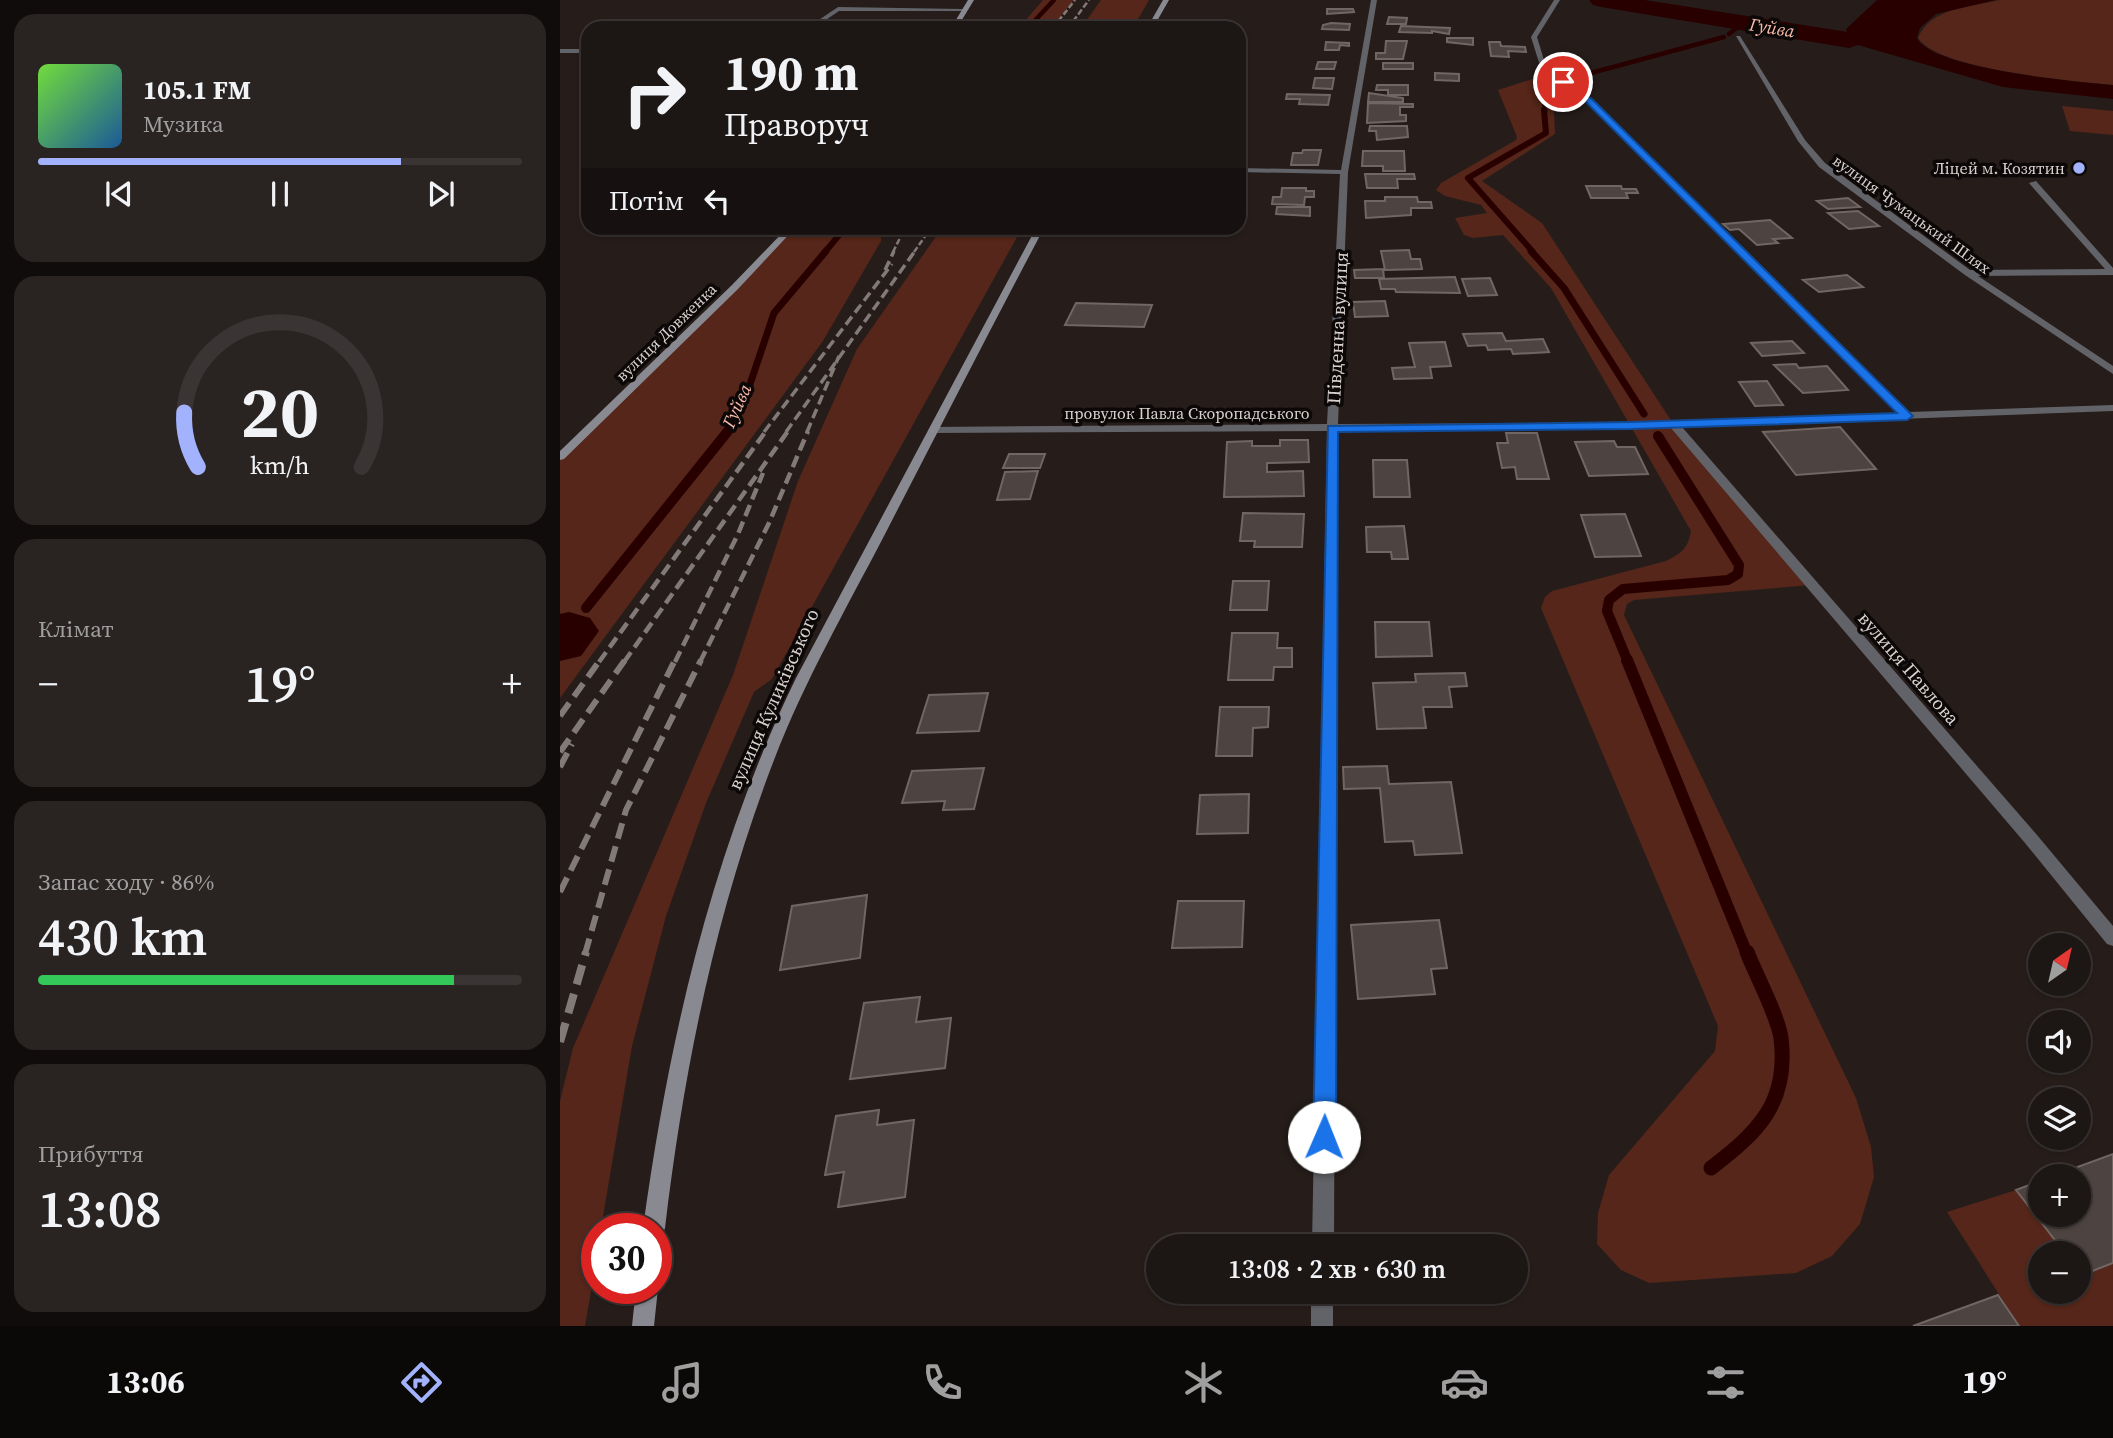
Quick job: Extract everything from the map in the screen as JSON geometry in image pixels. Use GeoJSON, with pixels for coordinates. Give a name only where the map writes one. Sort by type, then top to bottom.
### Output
{"type":"FeatureCollection","features":[{"type":"Feature","properties":{"kind":"street"},"geometry":{"type":"LineString","coordinates":[[958,21],[971,0]]}},
{"type":"Feature","properties":{"kind":"street"},"geometry":{"type":"LineString","coordinates":[[1154,21],[1166,0]]}},
{"type":"Feature","properties":{"kind":"street","name":"Південна вулиця"},"geometry":{"type":"LineString","coordinates":[[1323,1234],[1332,429],[1344,172],[1374,0]]}},
{"type":"Feature","properties":{"kind":"street"},"geometry":{"type":"LineString","coordinates":[[1557,0],[1534,37],[1544,71],[1589,100],[1907,416]]}},
{"type":"Feature","properties":{"kind":"street"},"geometry":{"type":"LineString","coordinates":[[820,21],[838,9],[963,11]]}},
{"type":"Feature","properties":{"kind":"street","name":"вулиця Чумацький Шлях"},"geometry":{"type":"LineString","coordinates":[[1738,37],[1802,141],[1822,165],[1968,273],[2113,371]]}},
{"type":"Feature","properties":{"kind":"street"},"geometry":{"type":"LineString","coordinates":[[560,51],[581,51]]}},
{"type":"Feature","properties":{"kind":"street"},"geometry":{"type":"LineString","coordinates":[[1246,170],[1344,172]]}},
{"type":"Feature","properties":{"kind":"street"},"geometry":{"type":"LineString","coordinates":[[2033,183],[2112,272]]}},
{"type":"Feature","properties":{"kind":"street","name":"вулиця Довженка"},"geometry":{"type":"LineString","coordinates":[[560,457],[784,235]]}},
{"type":"Feature","properties":{"kind":"street","name":"вулиця Куликівського"},"geometry":{"type":"LineString","coordinates":[[656,1213],[674,1091],[691,1012],[720,897],[748,809],[788,711],[1036,235]]}},
{"type":"Feature","properties":{"kind":"street"},"geometry":{"type":"LineString","coordinates":[[1968,273],[2112,272]]}},
{"type":"Feature","properties":{"kind":"street","name":"провулок Павла Скоропадського"},"geometry":{"type":"LineString","coordinates":[[933,430],[1674,425],[2113,408]]}},
{"type":"Feature","properties":{"kind":"street","name":"вулиця Павлова"},"geometry":{"type":"LineString","coordinates":[[1674,425],[2022,828],[2113,939]]}},
{"type":"Feature","properties":{"kind":"street"},"geometry":{"type":"LineString","coordinates":[[643,1326],[645,1304]]}},
{"type":"Feature","properties":{"kind":"street"},"geometry":{"type":"LineString","coordinates":[[1322,1304],[1322,1326]]}},
{"type":"Feature","properties":{"kind":"shaded area"},"geometry":{"type":"Polygon","coordinates":[[[1043,0],[1074,0],[1057,21],[1025,21],[1043,0]]]}},
{"type":"Feature","properties":{"kind":"shaded area"},"geometry":{"type":"Polygon","coordinates":[[[1101,0],[1149,0],[1137,21],[1086,21],[1101,0]]]}},
{"type":"Feature","properties":{"kind":"shaded area"},"geometry":{"type":"Polygon","coordinates":[[[1877,0],[1996,0],[1936,14],[1920,28],[1917,38],[1928,49],[1976,66],[2040,77],[2113,85],[2113,99],[2003,87],[1851,43],[1846,29],[1877,0]]]}},
{"type":"Feature","properties":{"kind":"shaded area"},"geometry":{"type":"Polygon","coordinates":[[[2000,0],[2113,0],[2113,85],[2040,77],[1978,66],[1931,49],[1918,38],[1932,20],[1942,14],[2000,0]]]}},
{"type":"Feature","properties":{"kind":"shaded area"},"geometry":{"type":"Polygon","coordinates":[[[1548,74],[1568,86],[1553,90],[1555,134],[1482,181],[1542,223],[1674,425],[1812,585],[1634,600],[1627,604],[1624,615],[1856,1098],[1871,1147],[1874,1177],[1860,1224],[1832,1256],[1796,1273],[1649,1283],[1621,1270],[1597,1244],[1598,1213],[1609,1175],[1715,1051],[1718,1026],[1541,608],[1545,597],[1552,591],[1666,561],[1683,549],[1691,531],[1551,288],[1503,235],[1473,238],[1464,235],[1455,218],[1487,213],[1481,205],[1445,196],[1436,190],[1441,183],[1516,140],[1498,90],[1548,74]]]}},
{"type":"Feature","properties":{"kind":"shaded area"},"geometry":{"type":"Polygon","coordinates":[[[2062,106],[2113,111],[2113,135],[2070,131],[2062,106]]]}},
{"type":"Feature","properties":{"kind":"shaded area"},"geometry":{"type":"Polygon","coordinates":[[[784,235],[881,235],[881,241],[823,341],[560,698],[560,457],[735,287],[784,235]]]}},
{"type":"Feature","properties":{"kind":"shaded area"},"geometry":{"type":"Polygon","coordinates":[[[937,235],[1018,235],[772,679],[754,692],[706,803],[666,916],[632,1046],[604,1213],[581,1213],[581,1304],[589,1304],[585,1326],[560,1326],[560,1101],[573,1048],[733,675],[798,481],[857,349],[937,235]]]}},
{"type":"Feature","properties":{"kind":"shaded area"},"geometry":{"type":"Polygon","coordinates":[[[2016,1190],[2028,1205],[2028,1227],[2045,1227],[2056,1241],[2028,1241],[2028,1304],[2091,1304],[2091,1272],[2113,1263],[2113,1326],[2019,1326],[1947,1212],[2016,1190]]]}},
{"type":"Feature","properties":{"kind":"building"},"geometry":{"type":"Polygon","coordinates":[[[1327,9],[1353,9],[1354,12],[1327,14],[1327,9]]]}},
{"type":"Feature","properties":{"kind":"building"},"geometry":{"type":"Polygon","coordinates":[[[1389,17],[1407,18],[1406,24],[1387,24],[1389,17]]]}},
{"type":"Feature","properties":{"kind":"building"},"geometry":{"type":"Polygon","coordinates":[[[1331,23],[1350,24],[1349,30],[1322,29],[1323,25],[1331,23]]]}},
{"type":"Feature","properties":{"kind":"building"},"geometry":{"type":"Polygon","coordinates":[[[1401,26],[1450,28],[1449,34],[1432,31],[1399,32],[1401,26]]]}},
{"type":"Feature","properties":{"kind":"building"},"geometry":{"type":"Polygon","coordinates":[[[1447,38],[1473,38],[1473,45],[1447,42],[1447,38]]]}},
{"type":"Feature","properties":{"kind":"building"},"geometry":{"type":"Polygon","coordinates":[[[1386,41],[1407,41],[1403,59],[1376,59],[1376,53],[1385,53],[1386,41]]]}},
{"type":"Feature","properties":{"kind":"building"},"geometry":{"type":"Polygon","coordinates":[[[1326,42],[1349,43],[1349,46],[1340,45],[1339,50],[1325,50],[1326,42]]]}},
{"type":"Feature","properties":{"kind":"building"},"geometry":{"type":"Polygon","coordinates":[[[1489,42],[1500,42],[1501,46],[1525,47],[1526,52],[1508,51],[1509,57],[1491,56],[1489,42]]]}},
{"type":"Feature","properties":{"kind":"building"},"geometry":{"type":"Polygon","coordinates":[[[1318,62],[1336,62],[1334,69],[1316,69],[1318,62]]]}},
{"type":"Feature","properties":{"kind":"building"},"geometry":{"type":"Polygon","coordinates":[[[1383,63],[1413,63],[1413,69],[1383,69],[1383,63]]]}},
{"type":"Feature","properties":{"kind":"building"},"geometry":{"type":"Polygon","coordinates":[[[1435,73],[1459,74],[1459,81],[1435,80],[1435,73]]]}},
{"type":"Feature","properties":{"kind":"building"},"geometry":{"type":"Polygon","coordinates":[[[1315,78],[1334,78],[1332,89],[1313,88],[1315,78]]]}},
{"type":"Feature","properties":{"kind":"building"},"geometry":{"type":"Polygon","coordinates":[[[1377,85],[1408,85],[1408,95],[1388,95],[1388,90],[1376,90],[1377,85]]]}},
{"type":"Feature","properties":{"kind":"building"},"geometry":{"type":"Polygon","coordinates":[[[1369,93],[1403,98],[1403,102],[1368,102],[1369,93]]]}},
{"type":"Feature","properties":{"kind":"building"},"geometry":{"type":"Polygon","coordinates":[[[1287,94],[1330,95],[1328,105],[1299,104],[1300,99],[1286,99],[1287,94]]]}},
{"type":"Feature","properties":{"kind":"building"},"geometry":{"type":"Polygon","coordinates":[[[1368,103],[1413,104],[1413,107],[1400,107],[1400,115],[1406,115],[1406,121],[1367,123],[1368,103]]]}},
{"type":"Feature","properties":{"kind":"building"},"geometry":{"type":"Polygon","coordinates":[[[1370,126],[1407,126],[1408,137],[1377,140],[1376,131],[1369,131],[1370,126]]]}},
{"type":"Feature","properties":{"kind":"building"},"geometry":{"type":"Polygon","coordinates":[[[1303,150],[1321,150],[1318,165],[1291,165],[1293,153],[1302,153],[1303,150]]]}},
{"type":"Feature","properties":{"kind":"building"},"geometry":{"type":"Polygon","coordinates":[[[1363,151],[1404,151],[1405,171],[1383,171],[1383,166],[1362,166],[1363,151]]]}},
{"type":"Feature","properties":{"kind":"building"},"geometry":{"type":"Polygon","coordinates":[[[1365,174],[1414,174],[1415,179],[1397,179],[1398,188],[1367,188],[1365,174]]]}},
{"type":"Feature","properties":{"kind":"building"},"geometry":{"type":"Polygon","coordinates":[[[1586,186],[1621,186],[1622,189],[1636,189],[1638,193],[1626,193],[1628,198],[1591,198],[1586,186]]]}},
{"type":"Feature","properties":{"kind":"building"},"geometry":{"type":"Polygon","coordinates":[[[1282,188],[1306,188],[1306,191],[1314,191],[1314,197],[1305,197],[1304,205],[1272,204],[1273,197],[1281,197],[1282,188]]]}},
{"type":"Feature","properties":{"kind":"building"},"geometry":{"type":"Polygon","coordinates":[[[1385,197],[1417,197],[1418,202],[1431,202],[1432,208],[1411,208],[1411,215],[1366,218],[1365,201],[1385,201],[1385,197]]]}},
{"type":"Feature","properties":{"kind":"building"},"geometry":{"type":"Polygon","coordinates":[[[1848,198],[1860,207],[1828,209],[1817,201],[1848,198]]]}},
{"type":"Feature","properties":{"kind":"building"},"geometry":{"type":"Polygon","coordinates":[[[1277,207],[1310,207],[1310,216],[1276,214],[1277,207]]]}},
{"type":"Feature","properties":{"kind":"building"},"geometry":{"type":"Polygon","coordinates":[[[1858,211],[1879,226],[1849,229],[1828,213],[1858,211]]]}},
{"type":"Feature","properties":{"kind":"building"},"geometry":{"type":"Polygon","coordinates":[[[1770,220],[1792,238],[1773,239],[1778,243],[1757,245],[1739,229],[1730,230],[1723,224],[1770,220]]]}},
{"type":"Feature","properties":{"kind":"building"},"geometry":{"type":"Polygon","coordinates":[[[1409,250],[1411,259],[1420,259],[1422,269],[1385,270],[1381,251],[1409,250]]]}},
{"type":"Feature","properties":{"kind":"building"},"geometry":{"type":"Polygon","coordinates":[[[1383,269],[1384,278],[1355,278],[1354,270],[1383,269]]]}},
{"type":"Feature","properties":{"kind":"building"},"geometry":{"type":"Polygon","coordinates":[[[1847,275],[1863,287],[1819,292],[1803,280],[1847,275]]]}},
{"type":"Feature","properties":{"kind":"building"},"geometry":{"type":"Polygon","coordinates":[[[1455,277],[1460,293],[1396,292],[1395,289],[1381,289],[1379,279],[1455,277]]]}},
{"type":"Feature","properties":{"kind":"building"},"geometry":{"type":"Polygon","coordinates":[[[1490,278],[1497,295],[1468,296],[1462,279],[1490,278]]]}},
{"type":"Feature","properties":{"kind":"building"},"geometry":{"type":"Polygon","coordinates":[[[1385,301],[1388,316],[1355,317],[1353,302],[1385,301]]]}},
{"type":"Feature","properties":{"kind":"building"},"geometry":{"type":"Polygon","coordinates":[[[1076,303],[1152,305],[1144,327],[1065,325],[1076,303]]]}},
{"type":"Feature","properties":{"kind":"building"},"geometry":{"type":"Polygon","coordinates":[[[1502,333],[1506,341],[1543,339],[1549,352],[1513,354],[1511,349],[1488,350],[1486,345],[1468,346],[1463,334],[1502,333]]]}},
{"type":"Feature","properties":{"kind":"building"},"geometry":{"type":"Polygon","coordinates":[[[1792,341],[1804,353],[1762,356],[1751,343],[1792,341]]]}},
{"type":"Feature","properties":{"kind":"building"},"geometry":{"type":"Polygon","coordinates":[[[1445,342],[1451,366],[1430,367],[1432,378],[1394,379],[1392,368],[1415,367],[1409,343],[1445,342]]]}},
{"type":"Feature","properties":{"kind":"building"},"geometry":{"type":"Polygon","coordinates":[[[1796,364],[1799,368],[1827,366],[1848,390],[1803,393],[1774,365],[1796,364]]]}},
{"type":"Feature","properties":{"kind":"building"},"geometry":{"type":"Polygon","coordinates":[[[1767,381],[1783,405],[1755,406],[1739,382],[1767,381]]]}},
{"type":"Feature","properties":{"kind":"building"},"geometry":{"type":"Polygon","coordinates":[[[1840,427],[1876,469],[1796,475],[1763,432],[1840,427]]]}},
{"type":"Feature","properties":{"kind":"building"},"geometry":{"type":"Polygon","coordinates":[[[1506,433],[1537,433],[1549,479],[1517,479],[1515,467],[1502,468],[1497,443],[1508,443],[1506,433]]]}},
{"type":"Feature","properties":{"kind":"building"},"geometry":{"type":"Polygon","coordinates":[[[1280,440],[1308,440],[1309,462],[1267,463],[1267,472],[1303,471],[1304,496],[1224,497],[1227,442],[1252,441],[1252,446],[1280,446],[1280,440]]]}},
{"type":"Feature","properties":{"kind":"building"},"geometry":{"type":"Polygon","coordinates":[[[1614,441],[1617,447],[1635,447],[1648,474],[1589,476],[1575,442],[1614,441]]]}},
{"type":"Feature","properties":{"kind":"building"},"geometry":{"type":"Polygon","coordinates":[[[1009,454],[1045,454],[1040,468],[1003,468],[1009,454]]]}},
{"type":"Feature","properties":{"kind":"building"},"geometry":{"type":"Polygon","coordinates":[[[1373,460],[1407,460],[1410,497],[1374,497],[1373,460]]]}},
{"type":"Feature","properties":{"kind":"building"},"geometry":{"type":"Polygon","coordinates":[[[1038,471],[1030,499],[997,500],[1005,472],[1038,471]]]}},
{"type":"Feature","properties":{"kind":"building"},"geometry":{"type":"Polygon","coordinates":[[[1243,513],[1304,514],[1302,547],[1254,547],[1255,541],[1240,541],[1243,513]]]}},
{"type":"Feature","properties":{"kind":"building"},"geometry":{"type":"Polygon","coordinates":[[[1625,514],[1641,556],[1595,557],[1581,515],[1625,514]]]}},
{"type":"Feature","properties":{"kind":"building"},"geometry":{"type":"Polygon","coordinates":[[[1404,526],[1408,559],[1392,559],[1391,552],[1367,552],[1366,527],[1404,526]]]}},
{"type":"Feature","properties":{"kind":"building"},"geometry":{"type":"Polygon","coordinates":[[[1233,581],[1269,581],[1267,610],[1230,610],[1233,581]]]}},
{"type":"Feature","properties":{"kind":"building"},"geometry":{"type":"Polygon","coordinates":[[[1375,622],[1429,622],[1432,656],[1376,657],[1375,622]]]}},
{"type":"Feature","properties":{"kind":"building"},"geometry":{"type":"Polygon","coordinates":[[[1232,633],[1278,633],[1277,648],[1292,648],[1292,667],[1274,667],[1273,680],[1228,680],[1232,633]]]}},
{"type":"Feature","properties":{"kind":"building"},"geometry":{"type":"Polygon","coordinates":[[[1465,673],[1467,686],[1449,687],[1452,707],[1423,707],[1426,728],[1377,729],[1373,683],[1416,682],[1415,674],[1465,673]]]}},
{"type":"Feature","properties":{"kind":"building"},"geometry":{"type":"Polygon","coordinates":[[[988,693],[979,731],[917,733],[929,695],[988,693]]]}},
{"type":"Feature","properties":{"kind":"building"},"geometry":{"type":"Polygon","coordinates":[[[1220,707],[1269,707],[1268,727],[1253,728],[1252,756],[1216,756],[1220,707]]]}},
{"type":"Feature","properties":{"kind":"building"},"geometry":{"type":"Polygon","coordinates":[[[1387,766],[1389,784],[1451,782],[1462,853],[1415,855],[1413,841],[1385,842],[1380,788],[1344,789],[1343,767],[1387,766]]]}},
{"type":"Feature","properties":{"kind":"building"},"geometry":{"type":"Polygon","coordinates":[[[984,768],[974,809],[943,810],[945,801],[902,803],[912,771],[984,768]]]}},
{"type":"Feature","properties":{"kind":"building"},"geometry":{"type":"Polygon","coordinates":[[[1249,794],[1248,833],[1197,834],[1200,795],[1249,794]]]}},
{"type":"Feature","properties":{"kind":"building"},"geometry":{"type":"Polygon","coordinates":[[[867,895],[860,958],[780,970],[792,906],[867,895]]]}},
{"type":"Feature","properties":{"kind":"building"},"geometry":{"type":"Polygon","coordinates":[[[1178,901],[1244,901],[1242,947],[1172,948],[1178,901]]]}},
{"type":"Feature","properties":{"kind":"building"},"geometry":{"type":"Polygon","coordinates":[[[1439,920],[1447,968],[1431,969],[1435,994],[1358,999],[1351,925],[1439,920]]]}},
{"type":"Feature","properties":{"kind":"building"},"geometry":{"type":"Polygon","coordinates":[[[920,997],[916,1022],[951,1018],[945,1068],[850,1079],[864,1003],[920,997]]]}},
{"type":"Feature","properties":{"kind":"building"},"geometry":{"type":"Polygon","coordinates":[[[879,1110],[877,1125],[914,1120],[905,1197],[838,1207],[844,1172],[825,1175],[836,1116],[879,1110]]]}},
{"type":"Feature","properties":{"kind":"building"},"geometry":{"type":"Polygon","coordinates":[[[2113,1154],[2113,1263],[2091,1272],[2091,1241],[2056,1241],[2045,1227],[2091,1227],[2091,1164],[2086,1164],[2113,1154]]]}},
{"type":"Feature","properties":{"kind":"building"},"geometry":{"type":"Polygon","coordinates":[[[2028,1186],[2028,1205],[2016,1190],[2028,1186]]]}},
{"type":"Feature","properties":{"kind":"building"},"geometry":{"type":"Polygon","coordinates":[[[1998,1295],[2019,1326],[1913,1326],[1998,1295]]]}},
{"type":"Feature","properties":{"kind":"waterway","name":"Гуйва"},"geometry":{"type":"LineString","coordinates":[[1034,21],[1054,0]]}},
{"type":"Feature","properties":{"kind":"waterway","name":"Гуйва"},"geometry":{"type":"LineString","coordinates":[[1601,0],[1849,40],[1934,0]]}},
{"type":"Feature","properties":{"kind":"waterway"},"geometry":{"type":"LineString","coordinates":[[1729,34],[1742,24]]}},
{"type":"Feature","properties":{"kind":"waterway"},"geometry":{"type":"LineString","coordinates":[[1569,79],[1724,37]]}},
{"type":"Feature","properties":{"kind":"waterway"},"geometry":{"type":"LineString","coordinates":[[1545,111],[1543,89],[1551,83]]}},
{"type":"Feature","properties":{"kind":"waterway"},"geometry":{"type":"LineString","coordinates":[[1533,252],[1468,178],[1546,133],[1544,110]]}},
{"type":"Feature","properties":{"kind":"waterway","name":"Гуйва"},"geometry":{"type":"LineString","coordinates":[[825,252],[839,235]]}},
{"type":"Feature","properties":{"kind":"waterway","name":"Гуйва"},"geometry":{"type":"LineString","coordinates":[[726,432],[744,402],[774,313],[826,251]]}},
{"type":"Feature","properties":{"kind":"waterway"},"geometry":{"type":"LineString","coordinates":[[1531,251],[1564,288],[1644,414]]}},
{"type":"Feature","properties":{"kind":"waterway","name":"Гуйва"},"geometry":{"type":"LineString","coordinates":[[586,608],[728,431]]}},
{"type":"Feature","properties":{"kind":"waterway"},"geometry":{"type":"LineString","coordinates":[[1628,662],[1607,611],[1609,600],[1623,589],[1728,580],[1738,574],[1739,565],[1658,436]]}},
{"type":"Feature","properties":{"kind":"waterway","name":"Гуйва"},"geometry":{"type":"LineString","coordinates":[[560,642],[569,631]]}},
{"type":"Feature","properties":{"kind":"waterway"},"geometry":{"type":"LineString","coordinates":[[1627,660],[1747,954]]}},
{"type":"Feature","properties":{"kind":"waterway"},"geometry":{"type":"LineString","coordinates":[[1711,1168],[1756,1128],[1767,1114],[1780,1081],[1782,1061],[1779,1029],[1747,952]]}},
{"type":"Feature","properties":{"kind":"railway"},"geometry":{"type":"LineString","coordinates":[[1058,21],[1075,0]]}},
{"type":"Feature","properties":{"kind":"railway"},"geometry":{"type":"LineString","coordinates":[[1073,21],[1089,0]]}},
{"type":"Feature","properties":{"kind":"railway"},"geometry":{"type":"LineString","coordinates":[[893,252],[902,235]]}},
{"type":"Feature","properties":{"kind":"railway"},"geometry":{"type":"LineString","coordinates":[[914,252],[926,235]]}},
{"type":"Feature","properties":{"kind":"railway"},"geometry":{"type":"LineString","coordinates":[[885,270],[894,251]]}},
{"type":"Feature","properties":{"kind":"railway"},"geometry":{"type":"LineString","coordinates":[[837,360],[915,251]]}},
{"type":"Feature","properties":{"kind":"railway"},"geometry":{"type":"LineString","coordinates":[[764,432],[892,264]]}},
{"type":"Feature","properties":{"kind":"railway"},"geometry":{"type":"LineString","coordinates":[[837,360],[839,356]]}},
{"type":"Feature","properties":{"kind":"railway"},"geometry":{"type":"LineString","coordinates":[[786,432],[837,360]]}},
{"type":"Feature","properties":{"kind":"railway"},"geometry":{"type":"LineString","coordinates":[[807,432],[837,360]]}},
{"type":"Feature","properties":{"kind":"railway"},"geometry":{"type":"LineString","coordinates":[[599,662],[766,431]]}},
{"type":"Feature","properties":{"kind":"railway"},"geometry":{"type":"LineString","coordinates":[[624,662],[788,431]]}},
{"type":"Feature","properties":{"kind":"railway"},"geometry":{"type":"LineString","coordinates":[[700,662],[769,523],[808,431]]}},
{"type":"Feature","properties":{"kind":"railway"},"geometry":{"type":"LineString","coordinates":[[675,662],[738,534],[763,473]]}},
{"type":"Feature","properties":{"kind":"railway"},"geometry":{"type":"LineString","coordinates":[[560,716],[600,660]]}},
{"type":"Feature","properties":{"kind":"railway"},"geometry":{"type":"LineString","coordinates":[[560,752],[625,660]]}},
{"type":"Feature","properties":{"kind":"railway"},"geometry":{"type":"LineString","coordinates":[[560,892],[675,660]]}},
{"type":"Feature","properties":{"kind":"railway"},"geometry":{"type":"LineString","coordinates":[[585,954],[626,810],[700,662]]}},
{"type":"Feature","properties":{"kind":"railway"},"geometry":{"type":"LineString","coordinates":[[560,767],[572,744]]}},
{"type":"Feature","properties":{"kind":"railway"},"geometry":{"type":"LineString","coordinates":[[560,1042],[586,952]]}},
{"type":"Feature","properties":{"kind":"place","name":"Ліцей м. Козятин"},"geometry":{"type":"Point","coordinates":[2079,168]}},
{"type":"Feature","properties":{"kind":"route"},"geometry":{"type":"LineString","coordinates":[[1324,1137],[1332,429],[1631,426],[1907,416],[1589,100],[1563,82]]}}]}
